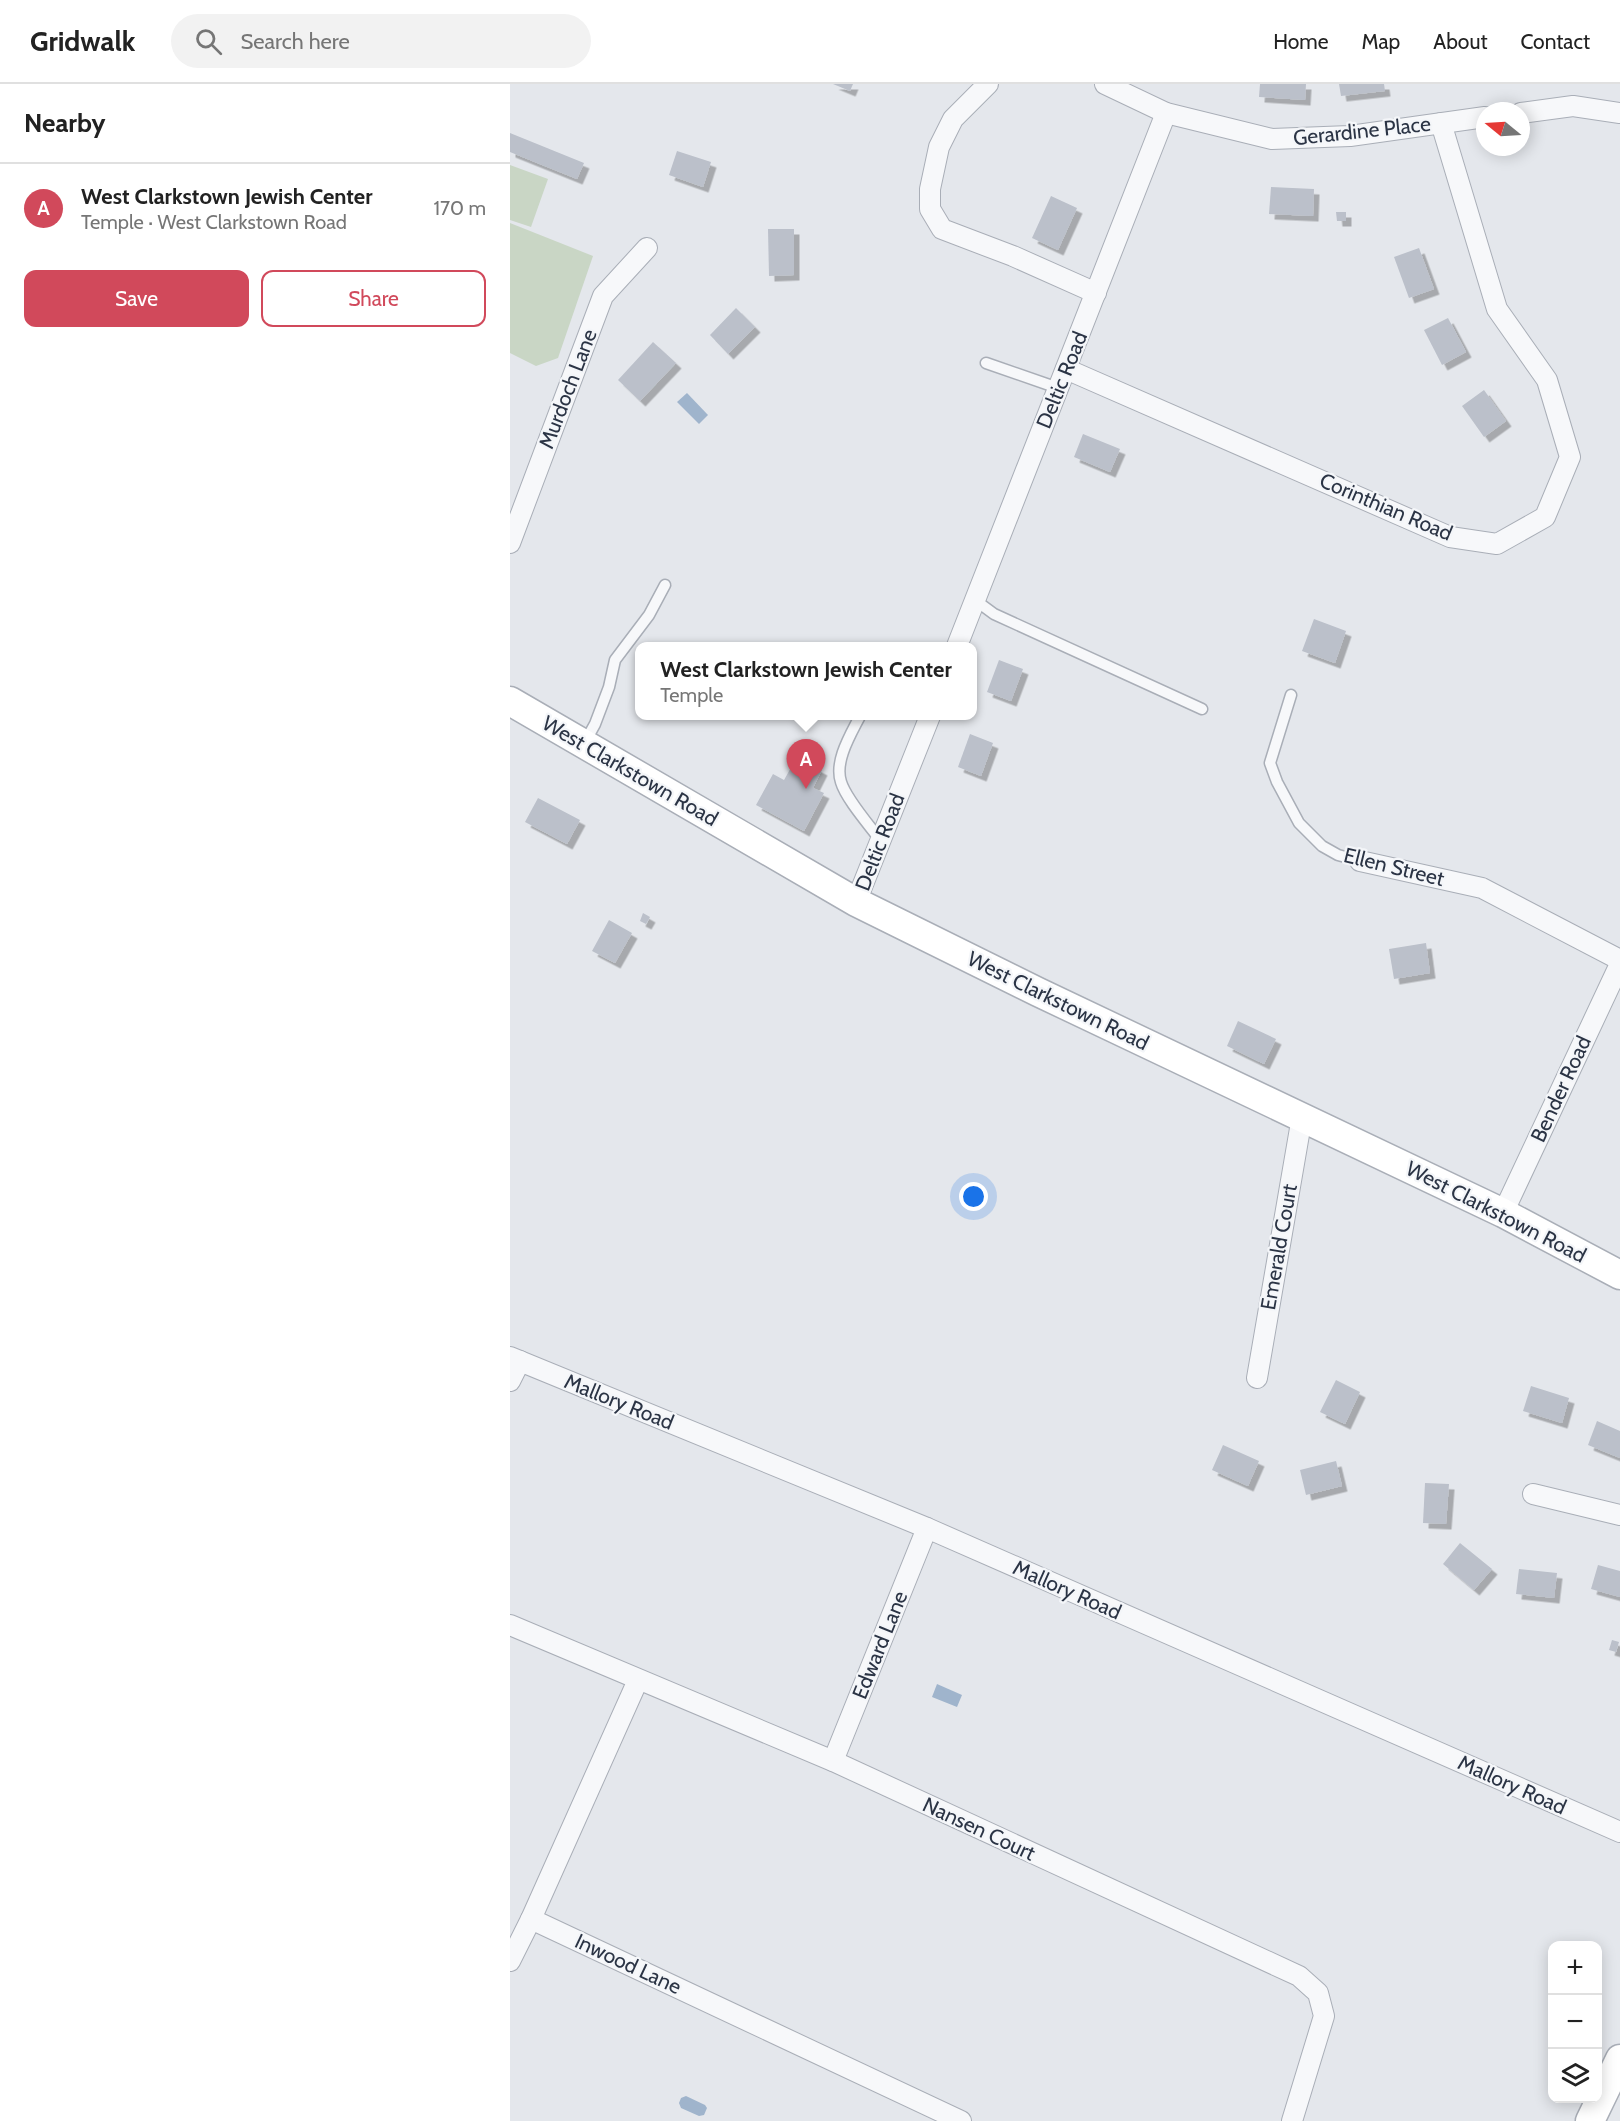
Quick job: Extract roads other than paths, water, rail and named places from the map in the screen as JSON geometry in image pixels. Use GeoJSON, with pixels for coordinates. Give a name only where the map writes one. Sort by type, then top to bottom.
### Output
{"type":"FeatureCollection","features":[{"type":"Feature","properties":{"kind":"street"},"geometry":{"type":"LineString","coordinates":[[986,84],[953,119],[939,147],[930,189],[930,209],[942,229],[1012,256],[1096,293]]}},
{"type":"Feature","properties":{"kind":"street","name":"Gerardine Place"},"geometry":{"type":"LineString","coordinates":[[1105,84],[1166,113],[1272,140],[1350,136],[1476,118]]}},
{"type":"Feature","properties":{"kind":"street"},"geometry":{"type":"LineString","coordinates":[[1530,112],[1574,106],[1620,113]]}},
{"type":"Feature","properties":{"kind":"street","name":"Deltic Road"},"geometry":{"type":"LineString","coordinates":[[959,642],[1166,113]]}},
{"type":"Feature","properties":{"kind":"street","name":"Corinthian Road"},"geometry":{"type":"LineString","coordinates":[[1066,369],[1450,537],[1497,544],[1545,517],[1570,457],[1547,380],[1497,309],[1441,123]]}},
{"type":"Feature","properties":{"kind":"street","name":"Murdoch Lane"},"geometry":{"type":"LineString","coordinates":[[510,543],[603,296],[647,248]]}},
{"type":"Feature","properties":{"kind":"street","name":"West Clarkstown Road"},"geometry":{"type":"LineString","coordinates":[[510,701],[856,902],[1038,992],[1503,1213],[1620,1275]]}},
{"type":"Feature","properties":{"kind":"street","name":"Deltic Road"},"geometry":{"type":"LineString","coordinates":[[856,902],[928,720]]}},
{"type":"Feature","properties":{"kind":"street","name":"Ellen Street"},"geometry":{"type":"LineString","coordinates":[[1360,861],[1482,888],[1620,960]]}},
{"type":"Feature","properties":{"kind":"street","name":"Bender Road"},"geometry":{"type":"LineString","coordinates":[[1503,1213],[1620,964]]}},
{"type":"Feature","properties":{"kind":"street","name":"Emerald Court"},"geometry":{"type":"LineString","coordinates":[[1257,1378],[1302,1117]]}},
{"type":"Feature","properties":{"kind":"street"},"geometry":{"type":"LineString","coordinates":[[510,1381],[515,1359]]}},
{"type":"Feature","properties":{"kind":"street","name":"Mallory Road"},"geometry":{"type":"LineString","coordinates":[[515,1359],[927,1528],[1620,1832]]}},
{"type":"Feature","properties":{"kind":"street"},"geometry":{"type":"LineString","coordinates":[[1533,1494],[1620,1515]]}},
{"type":"Feature","properties":{"kind":"street","name":"Edward Lane"},"geometry":{"type":"LineString","coordinates":[[833,1761],[927,1528]]}},
{"type":"Feature","properties":{"kind":"street","name":"Nansen Court"},"geometry":{"type":"LineString","coordinates":[[510,1625],[833,1761],[1299,1976],[1318,1993],[1324,2016],[1292,2121]]}},
{"type":"Feature","properties":{"kind":"street"},"geometry":{"type":"LineString","coordinates":[[510,1961],[638,1680]]}},
{"type":"Feature","properties":{"kind":"street","name":"Inwood Lane"},"geometry":{"type":"LineString","coordinates":[[531,1919],[961,2121]]}},
{"type":"Feature","properties":{"kind":"street"},"geometry":{"type":"LineString","coordinates":[[1590,2121],[1620,2059]]}},
{"type":"Feature","properties":{"kind":"lane"},"geometry":{"type":"LineString","coordinates":[[986,363],[1058,388]]}},
{"type":"Feature","properties":{"kind":"lane"},"geometry":{"type":"LineString","coordinates":[[584,744],[595,724],[609,687],[615,660],[649,615],[665,585]]}},
{"type":"Feature","properties":{"kind":"lane"},"geometry":{"type":"LineString","coordinates":[[975,600],[994,614],[1202,709]]}},
{"type":"Feature","properties":{"kind":"lane","name":"Ellen Street"},"geometry":{"type":"LineString","coordinates":[[1291,695],[1270,763],[1277,782],[1299,823],[1322,846],[1338,855],[1360,861]]}},
{"type":"Feature","properties":{"kind":"lane"},"geometry":{"type":"LineString","coordinates":[[858,720],[846,745],[840,767],[841,782],[858,811],[881,841]]}},
{"type":"Feature","properties":{"kind":"water"},"geometry":{"type":"Polygon","coordinates":[[[687,393],[708,415],[699,424],[677,402],[687,393]]]}},
{"type":"Feature","properties":{"kind":"water"},"geometry":{"type":"Polygon","coordinates":[[[937,1684],[962,1695],[957,1707],[932,1697],[937,1684]]]}},
{"type":"Feature","properties":{"kind":"water"},"geometry":{"type":"Polygon","coordinates":[[[686,2096],[705,2105],[707,2108],[704,2115],[699,2116],[681,2108],[679,2103],[681,2098],[686,2096]]]}},
{"type":"Feature","properties":{"kind":"place","name":"West Clarkstown Jewish Center"},"geometry":{"type":"Point","coordinates":[806,789]}}]}
